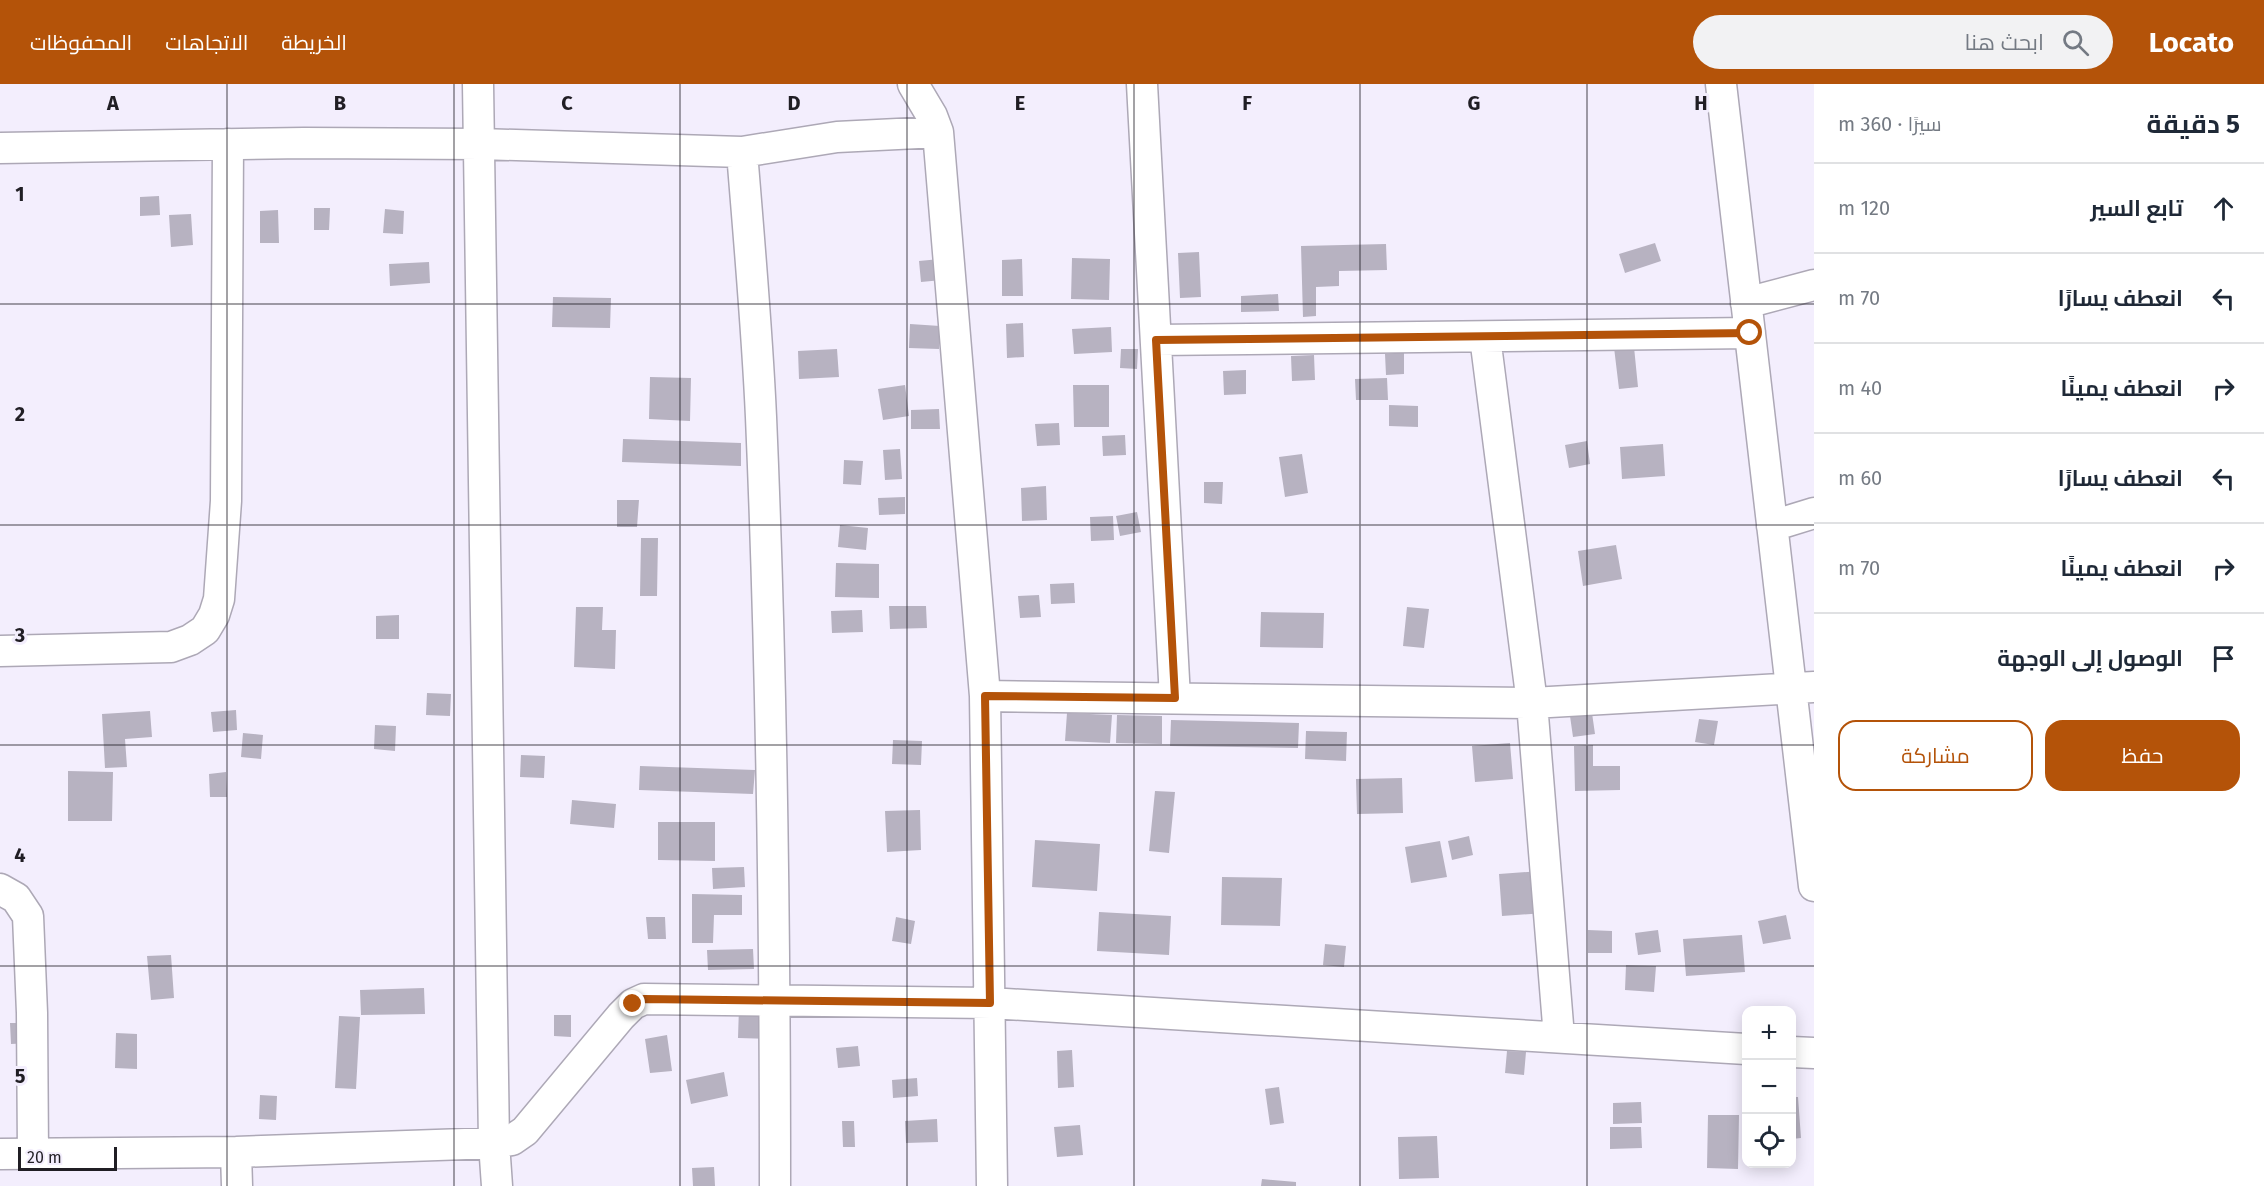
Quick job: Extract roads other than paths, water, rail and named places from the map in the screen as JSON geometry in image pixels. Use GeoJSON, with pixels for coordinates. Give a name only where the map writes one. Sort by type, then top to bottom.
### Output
{"type":"FeatureCollection","features":[{"type":"Feature","properties":{"kind":"street"},"geometry":{"type":"LineString","coordinates":[[478,84],[494,1143],[497,1186]]}},
{"type":"Feature","properties":{"kind":"street"},"geometry":{"type":"LineString","coordinates":[[913,84],[932,116],[938,132],[985,696],[992,1186]]}},
{"type":"Feature","properties":{"kind":"street"},"geometry":{"type":"LineString","coordinates":[[1142,84],[1175,698]]}},
{"type":"Feature","properties":{"kind":"street"},"geometry":{"type":"LineString","coordinates":[[1720,84],[1772,526],[1803,689],[1814,886]]}},
{"type":"Feature","properties":{"kind":"street"},"geometry":{"type":"LineString","coordinates":[[0,148],[228,144],[480,144],[742,152],[837,137],[938,132]]}},
{"type":"Feature","properties":{"kind":"street"},"geometry":{"type":"LineString","coordinates":[[0,651],[171,647],[190,640],[205,630],[214,615],[219,599],[226,501],[228,144]]}},
{"type":"Feature","properties":{"kind":"street"},"geometry":{"type":"LineString","coordinates":[[742,152],[761,425],[768,595],[775,1001],[775,1186]]}},
{"type":"Feature","properties":{"kind":"street"},"geometry":{"type":"LineString","coordinates":[[1746,303],[1814,285]]}},
{"type":"Feature","properties":{"kind":"street"},"geometry":{"type":"LineString","coordinates":[[1156,340],[1750,333]]}},
{"type":"Feature","properties":{"kind":"street"},"geometry":{"type":"LineString","coordinates":[[1485,337],[1533,703],[1558,1037]]}},
{"type":"Feature","properties":{"kind":"street"},"geometry":{"type":"LineString","coordinates":[[1772,526],[1814,513]]}},
{"type":"Feature","properties":{"kind":"street"},"geometry":{"type":"LineString","coordinates":[[985,696],[1533,703],[1803,689]]}},
{"type":"Feature","properties":{"kind":"street"},"geometry":{"type":"LineString","coordinates":[[0,889],[16,898],[28,916],[32,1013],[33,1154]]}},
{"type":"Feature","properties":{"kind":"street"},"geometry":{"type":"LineString","coordinates":[[0,1154],[236,1152],[494,1143],[512,1140],[525,1131],[633,1004],[644,999],[990,1003],[1742,1049]]}},
{"type":"Feature","properties":{"kind":"street"},"geometry":{"type":"LineString","coordinates":[[1796,1052],[1814,1053]]}},
{"type":"Feature","properties":{"kind":"street"},"geometry":{"type":"LineString","coordinates":[[236,1152],[237,1186]]}}]}
